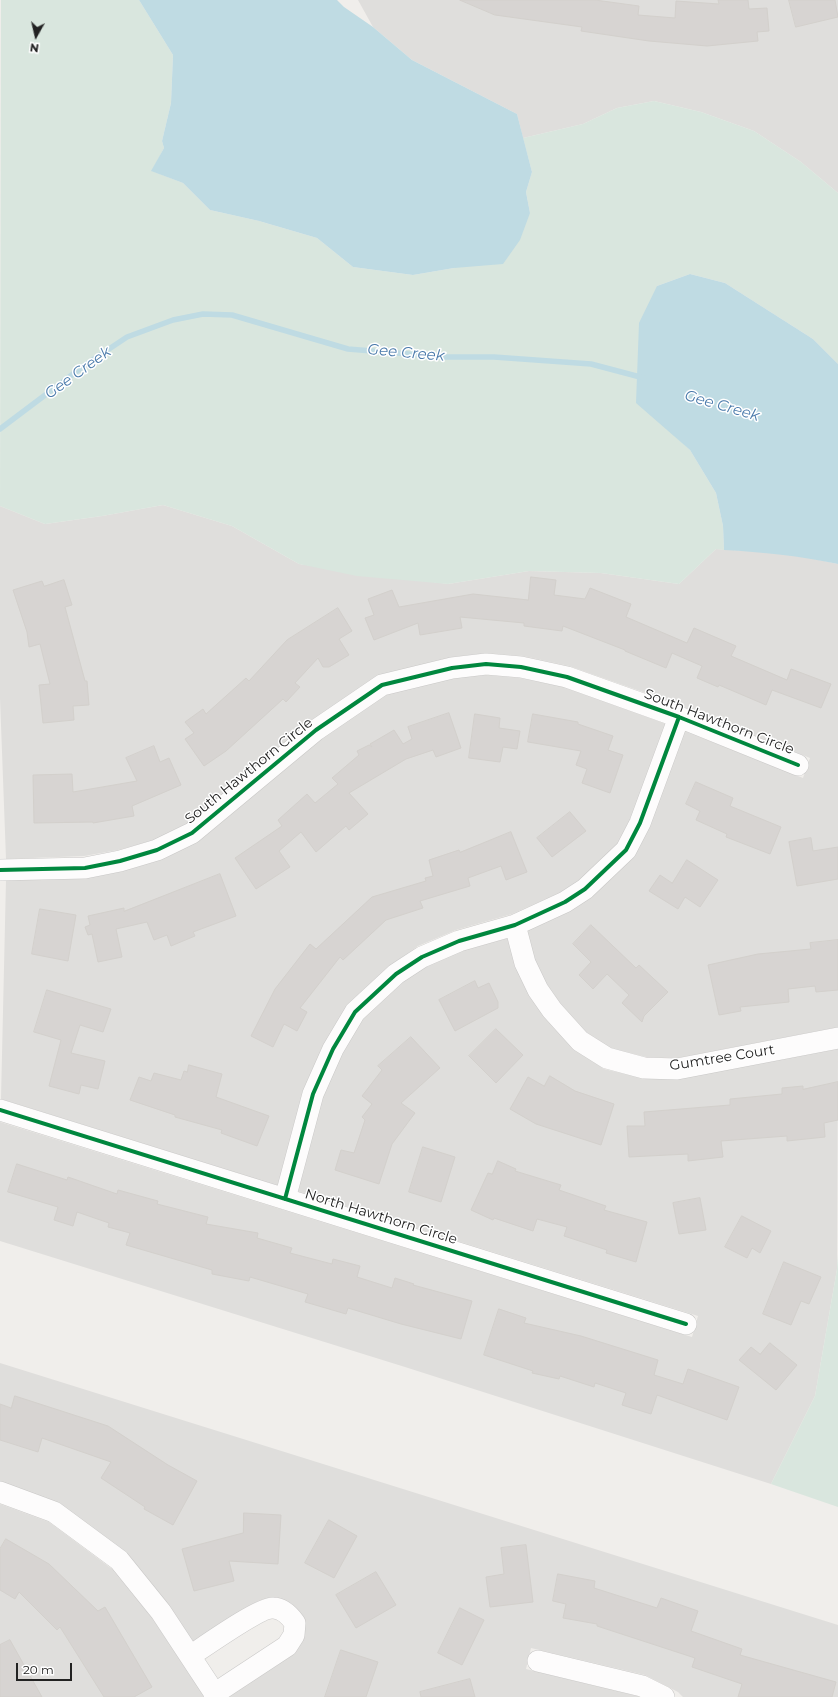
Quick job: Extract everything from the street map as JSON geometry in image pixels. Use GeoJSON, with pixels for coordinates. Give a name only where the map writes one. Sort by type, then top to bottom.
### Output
{"type":"FeatureCollection","features":[{"type":"Feature","properties":{"kind":"street","name":"South Hawthorn Circle"},"geometry":{"type":"LineString","coordinates":[[0,870],[85,868],[120,861],[157,850],[192,833],[316,730],[382,685],[452,668],[493,664],[520,667],[567,676],[679,717],[798,765]]}},
{"type":"Feature","properties":{"kind":"street"},"geometry":{"type":"LineString","coordinates":[[285,1199],[313,1094],[333,1048],[355,1012],[396,974],[422,956],[458,941],[515,925],[565,902],[585,889],[626,850],[640,822],[679,717]]}},
{"type":"Feature","properties":{"kind":"street","name":"Gumtree Court"},"geometry":{"type":"LineString","coordinates":[[515,925],[524,963],[538,990],[552,1010],[580,1040],[607,1058],[644,1068],[677,1069],[838,1038]]}},
{"type":"Feature","properties":{"kind":"street","name":"North Hawthorn Circle"},"geometry":{"type":"LineString","coordinates":[[0,1110],[686,1324]]}},
{"type":"Feature","properties":{"kind":"street"},"geometry":{"type":"LineString","coordinates":[[0,1492],[54,1512],[119,1560],[161,1612],[190,1656],[216,1695],[287,1646],[294,1635],[295,1623],[288,1614],[273,1608],[260,1612],[190,1656]]}},
{"type":"Feature","properties":{"kind":"street"},"geometry":{"type":"LineString","coordinates":[[538,1660],[642,1686],[664,1697]]}},
{"type":"Feature","properties":{"kind":"shaded area"},"geometry":{"type":"Polygon","coordinates":[[[1,0],[139,0],[173,55],[171,103],[162,141],[164,148],[152,171],[183,183],[210,210],[259,221],[317,238],[353,267],[413,275],[454,268],[530,213],[526,192],[532,172],[523,138],[583,124],[617,108],[654,101],[701,112],[754,131],[801,162],[838,193],[838,364],[813,339],[725,283],[690,274],[657,286],[665,426],[690,450],[716,493],[723,526],[724,550],[716,549],[679,584],[601,573],[529,571],[448,584],[357,576],[299,564],[232,526],[163,505],[45,524],[0,506],[1,0]]]}},
{"type":"Feature","properties":{"kind":"shaded area"},"geometry":{"type":"Polygon","coordinates":[[[358,0],[838,0],[838,193],[801,162],[754,131],[701,112],[654,101],[617,108],[583,124],[523,138],[517,114],[412,60],[373,27],[358,0]]]}},
{"type":"Feature","properties":{"kind":"shaded area"},"geometry":{"type":"Polygon","coordinates":[[[163,505],[232,526],[299,564],[448,584],[529,571],[601,573],[679,584],[716,549],[768,552],[838,564],[838,1027],[677,1058],[646,1057],[610,1048],[586,1032],[560,1003],[546,983],[533,958],[526,931],[568,912],[590,898],[684,731],[803,778],[810,758],[674,703],[569,666],[523,656],[487,653],[452,657],[377,676],[188,823],[154,840],[118,850],[84,856],[6,859],[0,698],[0,506],[45,524],[163,505]]]}},
{"type":"Feature","properties":{"kind":"shaded area"},"geometry":{"type":"Polygon","coordinates":[[[486,675],[519,678],[564,687],[666,724],[631,818],[618,843],[580,880],[561,892],[512,914],[456,930],[418,946],[390,966],[349,1003],[279,1186],[1,1099],[6,880],[122,871],[160,860],[198,841],[321,739],[385,695],[453,678],[486,675]]]}},
{"type":"Feature","properties":{"kind":"shaded area"},"geometry":{"type":"Polygon","coordinates":[[[508,938],[573,1048],[604,1069],[642,1078],[678,1079],[838,1049],[837,1269],[815,1396],[771,1484],[405,1367],[0,1241],[0,1122],[692,1337],[698,1316],[297,1191],[322,1098],[341,1054],[362,1019],[401,983],[426,966],[461,951],[508,938]]]}},
{"type":"Feature","properties":{"kind":"shaded area"},"geometry":{"type":"Polygon","coordinates":[[[838,1255],[838,1507],[771,1484],[815,1396],[837,1269],[838,1255]]]}},
{"type":"Feature","properties":{"kind":"shaded area"},"geometry":{"type":"Polygon","coordinates":[[[0,1363],[838,1625],[838,1697],[683,1697],[678,1692],[645,1675],[531,1648],[526,1669],[641,1697],[229,1697],[303,1616],[291,1603],[271,1597],[258,1601],[193,1642],[168,1605],[125,1552],[59,1503],[0,1481],[0,1363]]]}},
{"type":"Feature","properties":{"kind":"shaded area"},"geometry":{"type":"Polygon","coordinates":[[[0,1504],[49,1522],[112,1569],[153,1619],[205,1697],[0,1697],[0,1504]]]}},
{"type":"Feature","properties":{"kind":"water"},"geometry":{"type":"Polygon","coordinates":[[[139,0],[337,0],[344,7],[373,27],[412,60],[517,114],[532,172],[526,192],[530,213],[520,240],[503,264],[454,268],[413,275],[353,267],[317,238],[259,221],[210,210],[183,183],[151,171],[164,148],[162,141],[171,103],[173,55],[139,0]]]}},
{"type":"Feature","properties":{"kind":"water"},"geometry":{"type":"Polygon","coordinates":[[[690,274],[725,283],[813,339],[838,364],[838,564],[781,555],[724,550],[723,526],[716,493],[690,450],[636,403],[639,323],[657,286],[690,274]]]}},
{"type":"Feature","properties":{"kind":"building"},"geometry":{"type":"Polygon","coordinates":[[[460,0],[595,0],[639,6],[638,15],[675,18],[676,1],[719,4],[718,0],[748,0],[749,9],[767,8],[769,31],[757,32],[758,41],[707,46],[649,41],[581,31],[582,27],[495,15],[460,0]]]}},
{"type":"Feature","properties":{"kind":"building"},"geometry":{"type":"Polygon","coordinates":[[[789,0],[835,0],[838,17],[796,27],[789,0]]]}},
{"type":"Feature","properties":{"kind":"building"},"geometry":{"type":"Polygon","coordinates":[[[531,577],[556,580],[554,595],[585,599],[590,588],[631,604],[626,617],[687,643],[694,628],[736,646],[731,656],[787,680],[791,669],[831,684],[821,708],[772,690],[766,705],[719,685],[718,687],[697,678],[702,666],[672,653],[666,668],[563,626],[562,631],[524,626],[524,623],[460,617],[462,628],[420,635],[418,623],[374,640],[365,618],[374,615],[368,599],[392,590],[399,607],[473,594],[528,600],[531,577]]]}},
{"type":"Feature","properties":{"kind":"building"},"geometry":{"type":"Polygon","coordinates":[[[64,580],[72,605],[65,607],[85,681],[87,681],[89,705],[73,706],[74,720],[43,723],[39,685],[50,684],[40,644],[29,647],[27,632],[13,590],[42,581],[44,586],[64,580]]]}},
{"type":"Feature","properties":{"kind":"building"},"geometry":{"type":"Polygon","coordinates":[[[338,608],[352,631],[339,639],[349,655],[329,667],[323,667],[318,658],[295,683],[300,687],[286,702],[283,699],[226,751],[204,766],[185,739],[194,733],[185,722],[203,709],[206,714],[246,678],[249,681],[287,640],[338,608]]]}},
{"type":"Feature","properties":{"kind":"building"},"geometry":{"type":"Polygon","coordinates":[[[449,713],[461,748],[436,757],[433,750],[406,759],[349,793],[368,814],[349,830],[346,826],[316,852],[301,832],[279,851],[290,867],[256,889],[235,858],[282,826],[278,820],[307,794],[315,803],[338,784],[332,778],[359,755],[357,751],[369,745],[372,747],[370,744],[394,730],[403,744],[412,739],[408,727],[449,713]]]}},
{"type":"Feature","properties":{"kind":"building"},"geometry":{"type":"Polygon","coordinates":[[[475,714],[500,718],[499,728],[520,731],[517,749],[503,747],[500,762],[469,758],[475,714]]]}},
{"type":"Feature","properties":{"kind":"building"},"geometry":{"type":"Polygon","coordinates":[[[533,714],[578,722],[578,724],[613,736],[608,750],[623,755],[610,793],[582,783],[587,769],[576,765],[581,751],[528,742],[533,714]]]}},
{"type":"Feature","properties":{"kind":"building"},"geometry":{"type":"Polygon","coordinates":[[[154,746],[160,762],[169,758],[181,785],[132,806],[134,816],[93,823],[34,823],[33,775],[72,774],[73,792],[137,781],[126,758],[154,746]]]}},
{"type":"Feature","properties":{"kind":"building"},"geometry":{"type":"Polygon","coordinates":[[[696,782],[733,798],[730,806],[781,827],[770,854],[726,837],[727,834],[696,820],[700,811],[686,804],[696,782]]]}},
{"type":"Feature","properties":{"kind":"building"},"geometry":{"type":"Polygon","coordinates":[[[570,812],[586,831],[552,857],[537,838],[570,812]]]}},
{"type":"Feature","properties":{"kind":"building"},"geometry":{"type":"Polygon","coordinates":[[[511,832],[527,872],[506,880],[501,866],[468,878],[470,886],[420,901],[423,908],[386,920],[343,960],[340,957],[300,1008],[307,1012],[297,1031],[284,1024],[273,1047],[251,1036],[275,989],[310,944],[316,949],[372,897],[426,881],[425,878],[433,876],[429,860],[459,850],[460,852],[511,832]]]}},
{"type":"Feature","properties":{"kind":"building"},"geometry":{"type":"Polygon","coordinates":[[[811,838],[813,851],[838,847],[838,879],[797,886],[789,842],[811,838]]]}},
{"type":"Feature","properties":{"kind":"building"},"geometry":{"type":"Polygon","coordinates":[[[687,860],[718,880],[700,907],[685,897],[678,909],[649,891],[660,875],[672,883],[687,860]]]}},
{"type":"Feature","properties":{"kind":"building"},"geometry":{"type":"Polygon","coordinates":[[[220,874],[236,916],[193,932],[195,936],[171,946],[167,935],[154,940],[147,922],[116,929],[122,957],[98,962],[92,934],[88,935],[85,927],[90,925],[88,916],[124,908],[124,911],[220,874]]]}},
{"type":"Feature","properties":{"kind":"building"},"geometry":{"type":"Polygon","coordinates":[[[40,909],[76,915],[68,961],[32,954],[40,909]]]}},
{"type":"Feature","properties":{"kind":"building"},"geometry":{"type":"Polygon","coordinates":[[[591,925],[636,968],[639,965],[668,992],[644,1016],[642,1022],[622,1003],[629,995],[607,974],[593,989],[579,975],[591,962],[573,944],[591,925]]]}},
{"type":"Feature","properties":{"kind":"building"},"geometry":{"type":"Polygon","coordinates":[[[838,940],[838,990],[816,992],[815,986],[788,989],[789,1002],[740,1007],[741,1011],[719,1015],[708,965],[758,954],[811,949],[810,943],[838,940]]]}},
{"type":"Feature","properties":{"kind":"building"},"geometry":{"type":"Polygon","coordinates":[[[475,981],[478,988],[489,983],[498,1002],[498,1008],[455,1031],[439,1000],[475,981]]]}},
{"type":"Feature","properties":{"kind":"building"},"geometry":{"type":"Polygon","coordinates":[[[47,990],[111,1009],[103,1032],[80,1025],[71,1053],[105,1061],[98,1089],[81,1085],[79,1094],[49,1086],[61,1040],[34,1032],[47,990]]]}},
{"type":"Feature","properties":{"kind":"building"},"geometry":{"type":"Polygon","coordinates":[[[496,1029],[523,1055],[496,1083],[469,1056],[496,1029]]]}},
{"type":"Feature","properties":{"kind":"building"},"geometry":{"type":"Polygon","coordinates":[[[411,1037],[440,1068],[401,1103],[415,1113],[392,1144],[379,1184],[335,1170],[341,1150],[354,1153],[365,1120],[362,1117],[372,1104],[362,1096],[382,1070],[378,1066],[411,1037]]]}},
{"type":"Feature","properties":{"kind":"building"},"geometry":{"type":"Polygon","coordinates":[[[189,1065],[222,1074],[216,1097],[269,1116],[257,1146],[221,1133],[222,1130],[175,1117],[175,1115],[130,1100],[139,1077],[151,1081],[154,1073],[181,1080],[184,1071],[187,1072],[189,1065]]]}},
{"type":"Feature","properties":{"kind":"building"},"geometry":{"type":"Polygon","coordinates":[[[550,1076],[575,1091],[614,1104],[601,1145],[536,1124],[510,1109],[528,1077],[544,1086],[550,1076]]]}},
{"type":"Feature","properties":{"kind":"building"},"geometry":{"type":"Polygon","coordinates":[[[838,1082],[838,1120],[824,1123],[825,1137],[787,1141],[787,1136],[721,1141],[723,1157],[688,1161],[688,1154],[629,1157],[627,1126],[645,1126],[644,1112],[730,1105],[730,1099],[782,1094],[782,1088],[803,1086],[803,1089],[838,1082]]]}},
{"type":"Feature","properties":{"kind":"building"},"geometry":{"type":"Polygon","coordinates":[[[423,1147],[455,1157],[441,1202],[409,1192],[423,1147]]]}},
{"type":"Feature","properties":{"kind":"building"},"geometry":{"type":"Polygon","coordinates":[[[498,1161],[516,1169],[515,1171],[561,1185],[559,1190],[606,1206],[604,1210],[647,1222],[636,1262],[606,1253],[607,1250],[564,1236],[567,1227],[537,1219],[533,1231],[494,1218],[493,1220],[471,1210],[488,1173],[492,1174],[498,1161]]]}},
{"type":"Feature","properties":{"kind":"building"},"geometry":{"type":"Polygon","coordinates":[[[17,1164],[67,1180],[68,1177],[117,1194],[118,1190],[158,1201],[157,1204],[208,1217],[206,1224],[258,1233],[257,1238],[292,1248],[290,1253],[332,1264],[333,1259],[360,1266],[357,1277],[392,1288],[395,1278],[414,1284],[413,1285],[472,1301],[461,1339],[401,1324],[348,1308],[346,1314],[305,1302],[308,1294],[250,1277],[249,1281],[212,1274],[212,1270],[126,1245],[130,1233],[108,1227],[109,1223],[77,1212],[73,1226],[54,1220],[58,1207],[8,1192],[17,1164]]]}},
{"type":"Feature","properties":{"kind":"building"},"geometry":{"type":"Polygon","coordinates":[[[700,1198],[706,1230],[679,1234],[673,1203],[700,1198]]]}},
{"type":"Feature","properties":{"kind":"building"},"geometry":{"type":"Polygon","coordinates":[[[742,1216],[771,1231],[760,1253],[752,1248],[747,1258],[725,1247],[742,1216]]]}},
{"type":"Feature","properties":{"kind":"building"},"geometry":{"type":"Polygon","coordinates":[[[784,1262],[821,1277],[809,1304],[801,1301],[791,1325],[763,1314],[784,1262]]]}},
{"type":"Feature","properties":{"kind":"building"},"geometry":{"type":"Polygon","coordinates":[[[499,1309],[526,1318],[524,1323],[581,1336],[658,1360],[654,1375],[683,1384],[688,1369],[739,1387],[727,1420],[657,1395],[651,1414],[622,1405],[626,1393],[595,1383],[594,1387],[560,1376],[559,1379],[532,1373],[533,1371],[484,1355],[499,1309]]]}},
{"type":"Feature","properties":{"kind":"building"},"geometry":{"type":"Polygon","coordinates":[[[770,1343],[797,1365],[776,1390],[739,1360],[751,1347],[760,1354],[770,1343]]]}},
{"type":"Feature","properties":{"kind":"building"},"geometry":{"type":"Polygon","coordinates":[[[15,1396],[108,1426],[168,1465],[197,1481],[173,1525],[144,1509],[145,1507],[101,1478],[111,1462],[42,1438],[38,1452],[0,1440],[0,1404],[11,1408],[15,1396]]]}},
{"type":"Feature","properties":{"kind":"building"},"geometry":{"type":"Polygon","coordinates":[[[244,1513],[281,1515],[278,1564],[229,1561],[234,1581],[194,1591],[182,1549],[243,1533],[244,1513]]]}},
{"type":"Feature","properties":{"kind":"building"},"geometry":{"type":"Polygon","coordinates":[[[329,1520],[357,1536],[334,1578],[305,1563],[329,1520]]]}},
{"type":"Feature","properties":{"kind":"building"},"geometry":{"type":"Polygon","coordinates":[[[6,1539],[49,1564],[98,1611],[105,1607],[152,1687],[134,1697],[104,1697],[60,1627],[57,1630],[19,1592],[15,1599],[0,1590],[0,1549],[6,1539]]]}},
{"type":"Feature","properties":{"kind":"building"},"geometry":{"type":"Polygon","coordinates":[[[526,1545],[533,1602],[490,1607],[486,1577],[504,1574],[501,1548],[526,1545]]]}},
{"type":"Feature","properties":{"kind":"building"},"geometry":{"type":"Polygon","coordinates":[[[376,1572],[396,1605],[356,1628],[336,1595],[376,1572]]]}},
{"type":"Feature","properties":{"kind":"building"},"geometry":{"type":"Polygon","coordinates":[[[558,1574],[595,1581],[594,1588],[657,1608],[661,1598],[698,1611],[691,1631],[742,1649],[740,1655],[836,1682],[832,1697],[738,1697],[742,1684],[692,1667],[695,1658],[597,1626],[597,1624],[563,1618],[566,1604],[553,1601],[558,1574]]]}},
{"type":"Feature","properties":{"kind":"building"},"geometry":{"type":"Polygon","coordinates":[[[460,1608],[484,1620],[462,1665],[438,1653],[460,1608]]]}},
{"type":"Feature","properties":{"kind":"building"},"geometry":{"type":"Polygon","coordinates":[[[10,1640],[42,1697],[0,1697],[0,1645],[10,1640]]]}},
{"type":"Feature","properties":{"kind":"building"},"geometry":{"type":"Polygon","coordinates":[[[341,1650],[378,1662],[366,1697],[325,1697],[341,1650]]]}},
{"type":"Feature","properties":{"kind":"building"},"geometry":{"type":"Polygon","coordinates":[[[470,1679],[475,1697],[421,1697],[420,1692],[470,1679]]]}},
{"type":"Feature","properties":{"kind":"waterway","name":"Gee Creek"},"geometry":{"type":"LineString","coordinates":[[0,429],[85,365],[127,337],[173,320],[203,314],[232,315],[348,349],[445,357],[494,357],[591,364],[644,378]]}},
{"type":"Feature","properties":{"kind":"cycle path"},"geometry":{"type":"LineString","coordinates":[[0,870],[85,868],[120,861],[157,850],[192,833],[316,730],[382,685],[452,668],[486,664],[521,667],[567,677],[679,717],[798,765]]}},
{"type":"Feature","properties":{"kind":"cycle path"},"geometry":{"type":"LineString","coordinates":[[285,1199],[313,1094],[333,1049],[355,1012],[396,974],[422,957],[459,941],[515,925],[565,902],[585,889],[626,850],[640,823],[679,717]]}},
{"type":"Feature","properties":{"kind":"cycle path"},"geometry":{"type":"LineString","coordinates":[[0,1110],[686,1324]]}}]}
